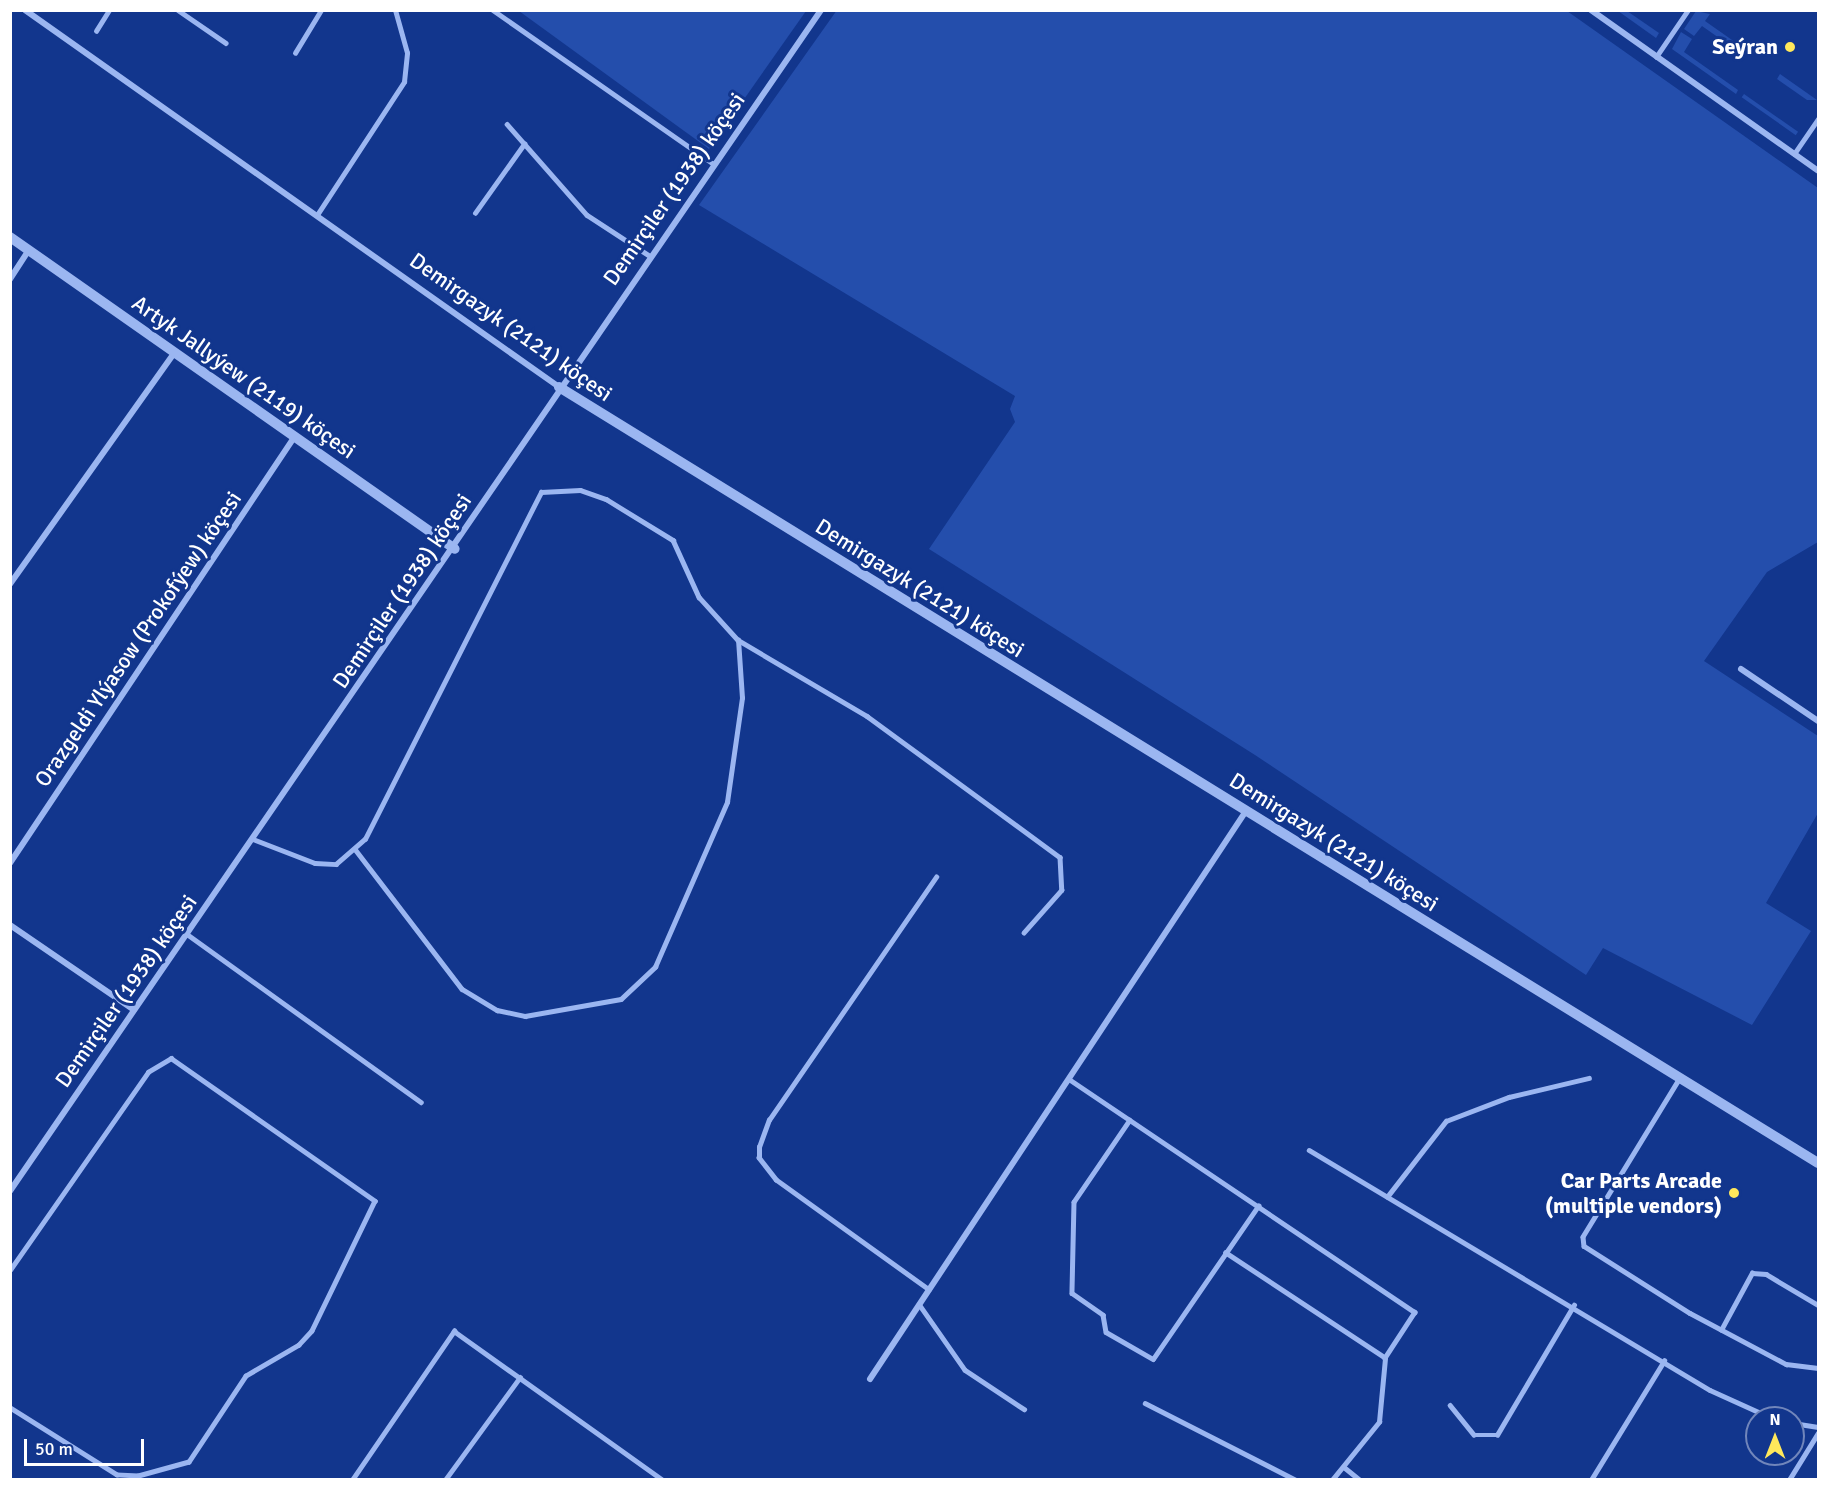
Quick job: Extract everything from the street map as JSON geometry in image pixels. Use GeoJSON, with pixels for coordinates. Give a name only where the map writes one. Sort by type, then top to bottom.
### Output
{"type":"FeatureCollection","features":[{"type":"Feature","properties":{"kind":"street","name":"Demirgazyk (2121) köçesi"},"geometry":{"type":"LineString","coordinates":[[25,10],[559,387],[1818,1163]]}},
{"type":"Feature","properties":{"kind":"street","name":"Demirçiler (1938) köçesi"},"geometry":{"type":"LineString","coordinates":[[10,1191],[455,549],[559,387],[712,163],[821,10]]}},
{"type":"Feature","properties":{"kind":"street"},"geometry":{"type":"LineString","coordinates":[[1591,10],[1818,171]]}},
{"type":"Feature","properties":{"kind":"street","name":"Artyk Jallyýew (2119) köçesi"},"geometry":{"type":"LineString","coordinates":[[10,237],[455,549]]}},
{"type":"Feature","properties":{"kind":"street"},"geometry":{"type":"LineString","coordinates":[[10,279],[29,250]]}},
{"type":"Feature","properties":{"kind":"street"},"geometry":{"type":"LineString","coordinates":[[10,584],[175,352]]}},
{"type":"Feature","properties":{"kind":"street","name":"Orazgeldi Ylýasow (Prokofýew) köçesi"},"geometry":{"type":"LineString","coordinates":[[10,863],[295,436]]}},
{"type":"Feature","properties":{"kind":"street"},"geometry":{"type":"LineString","coordinates":[[1741,669],[1818,721]]}},
{"type":"Feature","properties":{"kind":"street"},"geometry":{"type":"LineString","coordinates":[[870,1379],[1246,811]]}},
{"type":"Feature","properties":{"kind":"street"},"geometry":{"type":"LineString","coordinates":[[10,926],[134,1010]]}},
{"type":"Feature","properties":{"kind":"lane"},"geometry":{"type":"LineString","coordinates":[[96,31],[110,10]]}},
{"type":"Feature","properties":{"kind":"lane"},"geometry":{"type":"LineString","coordinates":[[178,10],[226,43]]}},
{"type":"Feature","properties":{"kind":"lane"},"geometry":{"type":"LineString","coordinates":[[295,53],[321,10]]}},
{"type":"Feature","properties":{"kind":"lane"},"geometry":{"type":"LineString","coordinates":[[317,214],[404,82],[407,53],[395,10]]}},
{"type":"Feature","properties":{"kind":"lane"},"geometry":{"type":"LineString","coordinates":[[493,10],[712,163]]}},
{"type":"Feature","properties":{"kind":"lane"},"geometry":{"type":"LineString","coordinates":[[1656,57],[1688,10]]}},
{"type":"Feature","properties":{"kind":"lane"},"geometry":{"type":"LineString","coordinates":[[1794,154],[1818,119]]}},
{"type":"Feature","properties":{"kind":"lane"},"geometry":{"type":"LineString","coordinates":[[507,124],[587,215],[650,256]]}},
{"type":"Feature","properties":{"kind":"lane"},"geometry":{"type":"LineString","coordinates":[[475,213],[524,144]]}},
{"type":"Feature","properties":{"kind":"lane"},"geometry":{"type":"LineString","coordinates":[[253,839],[315,863],[336,864],[365,840],[444,690],[541,492],[580,490],[664,532],[687,563],[710,613],[738,640],[867,716],[1060,857],[1062,890],[1024,933]]}},
{"type":"Feature","properties":{"kind":"lane"},"geometry":{"type":"LineString","coordinates":[[355,849],[462,989],[497,1010],[525,1016],[621,999],[655,967],[727,802],[742,698],[738,640]]}},
{"type":"Feature","properties":{"kind":"lane"},"geometry":{"type":"LineString","coordinates":[[929,1290],[776,1180],[759,1158],[759,1147],[769,1120],[936,877]]}},
{"type":"Feature","properties":{"kind":"lane"},"geometry":{"type":"LineString","coordinates":[[188,934],[421,1102]]}},
{"type":"Feature","properties":{"kind":"lane"},"geometry":{"type":"LineString","coordinates":[[10,1270],[148,1072],[171,1058],[375,1201],[312,1331],[299,1345],[246,1376],[189,1462],[138,1476],[117,1475],[10,1408]]}},
{"type":"Feature","properties":{"kind":"lane"},"geometry":{"type":"LineString","coordinates":[[1387,1197],[1446,1121],[1509,1097],[1588,1078]]}},
{"type":"Feature","properties":{"kind":"lane"},"geometry":{"type":"LineString","coordinates":[[1680,1078],[1583,1241],[1586,1250],[1721,1330],[1786,1364],[1818,1368]]}},
{"type":"Feature","properties":{"kind":"lane"},"geometry":{"type":"LineString","coordinates":[[1069,1079],[1414,1312],[1385,1358],[1379,1422],[1332,1479]]}},
{"type":"Feature","properties":{"kind":"lane"},"geometry":{"type":"LineString","coordinates":[[1130,1120],[1074,1202],[1072,1293],[1103,1315],[1106,1332],[1153,1359],[1258,1206]]}},
{"type":"Feature","properties":{"kind":"lane"},"geometry":{"type":"LineString","coordinates":[[1309,1150],[1574,1305],[1710,1390],[1745,1406]]}},
{"type":"Feature","properties":{"kind":"lane"},"geometry":{"type":"LineString","coordinates":[[1226,1253],[1385,1358]]}},
{"type":"Feature","properties":{"kind":"lane"},"geometry":{"type":"LineString","coordinates":[[1721,1330],[1752,1273],[1766,1274],[1818,1305]]}},
{"type":"Feature","properties":{"kind":"lane"},"geometry":{"type":"LineString","coordinates":[[920,1304],[965,1370],[1024,1409]]}},
{"type":"Feature","properties":{"kind":"lane"},"geometry":{"type":"LineString","coordinates":[[1450,1405],[1474,1435],[1497,1435],[1574,1305]]}},
{"type":"Feature","properties":{"kind":"lane"},"geometry":{"type":"LineString","coordinates":[[352,1479],[454,1331],[663,1479]]}},
{"type":"Feature","properties":{"kind":"lane"},"geometry":{"type":"LineString","coordinates":[[1591,1479],[1664,1361]]}},
{"type":"Feature","properties":{"kind":"lane"},"geometry":{"type":"LineString","coordinates":[[445,1479],[520,1377]]}},
{"type":"Feature","properties":{"kind":"lane"},"geometry":{"type":"LineString","coordinates":[[1145,1403],[1296,1479]]}},
{"type":"Feature","properties":{"kind":"lane"},"geometry":{"type":"LineString","coordinates":[[1789,1479],[1818,1433]]}},
{"type":"Feature","properties":{"kind":"lane"},"geometry":{"type":"LineString","coordinates":[[1344,1467],[1360,1479]]}},
{"type":"Feature","properties":{"kind":"shaded area"},"geometry":{"type":"Polygon","coordinates":[[[837,10],[1567,11],[1818,188],[1818,542],[1767,572],[1704,661],[1818,736],[1818,813],[1766,903],[1811,931],[1752,1025],[1603,948],[1586,975],[1255,755],[929,549],[1015,422],[1010,409],[1015,396],[699,205],[837,10]]]}},
{"type":"Feature","properties":{"kind":"shaded area"},"geometry":{"type":"Polygon","coordinates":[[[519,11],[806,11],[709,149],[519,11]]]}},
{"type":"Feature","properties":{"kind":"shaded area"},"geometry":{"type":"Polygon","coordinates":[[[1618,11],[1627,11],[1659,33],[1656,38],[1618,11]]]}},
{"type":"Feature","properties":{"kind":"shaded area"},"geometry":{"type":"Polygon","coordinates":[[[1696,11],[1710,14],[1705,21],[1742,47],[1739,52],[1702,26],[1694,36],[1684,29],[1696,11]]]}},
{"type":"Feature","properties":{"kind":"shaded area"},"geometry":{"type":"Polygon","coordinates":[[[1681,32],[1692,39],[1684,52],[1738,90],[1736,94],[1672,49],[1681,32]]]}},
{"type":"Feature","properties":{"kind":"shaded area"},"geometry":{"type":"Polygon","coordinates":[[[1780,74],[1817,100],[1807,100],[1777,79],[1780,74]]]}},
{"type":"Feature","properties":{"kind":"shaded area"},"geometry":{"type":"Polygon","coordinates":[[[1744,94],[1798,132],[1796,135],[1742,97],[1744,94]]]}},
{"type":"Feature","properties":{"kind":"place","name":"Seýran"},"geometry":{"type":"Point","coordinates":[1790,47]}},
{"type":"Feature","properties":{"kind":"place","name":"Car Parts Arcade (multiple vendors)"},"geometry":{"type":"Point","coordinates":[1734,1193]}}]}
